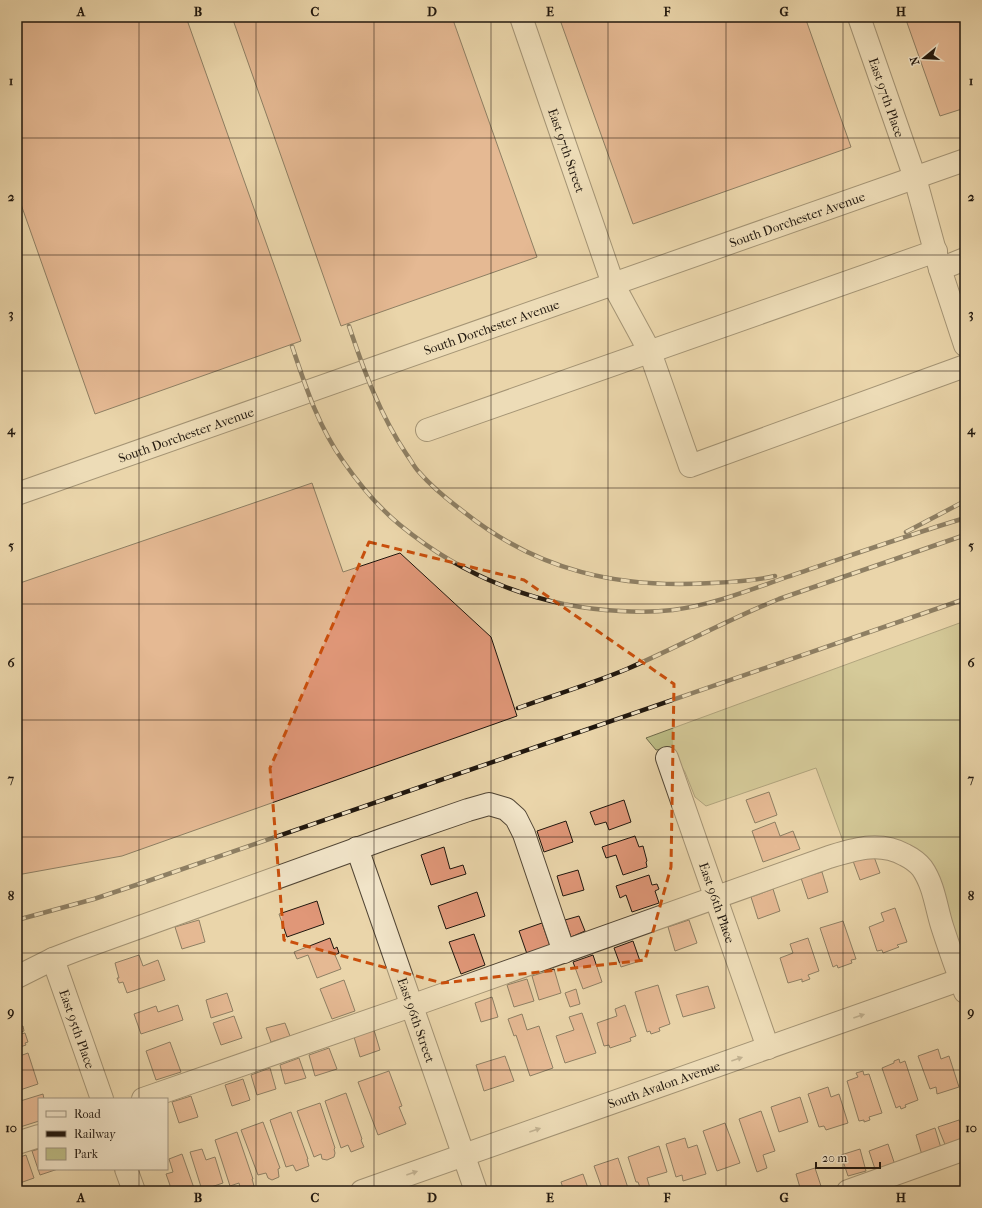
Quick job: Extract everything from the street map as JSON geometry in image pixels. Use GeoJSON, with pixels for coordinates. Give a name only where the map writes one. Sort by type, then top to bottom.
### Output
{"type":"FeatureCollection","features":[{"type":"Feature","properties":{"kind":"street","name":"East 97th Street"},"geometry":{"type":"LineString","coordinates":[[521,17],[613,284],[650,352],[690,466],[965,366]]}},
{"type":"Feature","properties":{"kind":"street","name":"East 97th Place"},"geometry":{"type":"LineString","coordinates":[[859,17],[915,178],[938,260],[965,345]]}},
{"type":"Feature","properties":{"kind":"street","name":"South Dorchester Avenue"},"geometry":{"type":"LineString","coordinates":[[17,494],[965,160]]}},
{"type":"Feature","properties":{"kind":"street"},"geometry":{"type":"LineString","coordinates":[[426,430],[650,352],[938,260],[965,260]]}},
{"type":"Feature","properties":{"kind":"street","name":"East 96th Place"},"geometry":{"type":"LineString","coordinates":[[667,758],[768,1048]]}},
{"type":"Feature","properties":{"kind":"street"},"geometry":{"type":"LineString","coordinates":[[17,977],[53,959],[357,848],[489,804],[506,809],[516,818],[524,834],[564,952]]}},
{"type":"Feature","properties":{"kind":"street"},"geometry":{"type":"LineString","coordinates":[[146,1098],[412,1006],[829,857],[856,849],[876,846],[897,850],[912,859],[922,868],[930,884],[942,926],[964,983]]}},
{"type":"Feature","properties":{"kind":"street","name":"East 96th Street"},"geometry":{"type":"LineString","coordinates":[[357,848],[476,1191]]}},
{"type":"Feature","properties":{"kind":"street","name":"East 95th Place"},"geometry":{"type":"LineString","coordinates":[[53,959],[102,1098]]}},
{"type":"Feature","properties":{"kind":"street","name":"South Avalon Avenue"},"geometry":{"type":"LineString","coordinates":[[362,1191],[768,1048],[964,983]]}},
{"type":"Feature","properties":{"kind":"street"},"geometry":{"type":"LineString","coordinates":[[17,1143],[38,1136]]}},
{"type":"Feature","properties":{"kind":"street"},"geometry":{"type":"LineString","coordinates":[[848,1191],[965,1149]]}},
{"type":"Feature","properties":{"kind":"street"},"geometry":{"type":"LineString","coordinates":[[126,1170],[134,1191]]}},
{"type":"Feature","properties":{"kind":"highlighted area"},"geometry":{"type":"Polygon","coordinates":[[[369,542],[524,580],[674,684],[671,867],[645,960],[442,983],[284,940],[270,768],[369,542]]]}},
{"type":"Feature","properties":{"kind":"green space"},"geometry":{"type":"Polygon","coordinates":[[[965,621],[965,958],[961,956],[939,890],[864,839],[843,841],[816,768],[706,806],[695,797],[685,772],[673,753],[664,749],[656,750],[646,738],[965,621]]]}},
{"type":"Feature","properties":{"kind":"building"},"geometry":{"type":"Polygon","coordinates":[[[17,17],[186,17],[301,341],[95,414],[17,193],[17,17]]]}},
{"type":"Feature","properties":{"kind":"building"},"geometry":{"type":"Polygon","coordinates":[[[232,17],[452,17],[537,257],[341,326],[232,17]]]}},
{"type":"Feature","properties":{"kind":"building"},"geometry":{"type":"Polygon","coordinates":[[[559,17],[805,17],[851,147],[633,224],[559,17]]]}},
{"type":"Feature","properties":{"kind":"building"},"geometry":{"type":"Polygon","coordinates":[[[905,17],[965,17],[965,108],[940,116],[905,17]]]}},
{"type":"Feature","properties":{"kind":"building"},"geometry":{"type":"Polygon","coordinates":[[[312,483],[343,572],[400,553],[491,637],[517,716],[122,856],[17,875],[17,584],[312,483]]]}},
{"type":"Feature","properties":{"kind":"building"},"geometry":{"type":"Polygon","coordinates":[[[769,792],[777,815],[755,823],[746,800],[769,792]]]}},
{"type":"Feature","properties":{"kind":"building"},"geometry":{"type":"Polygon","coordinates":[[[624,800],[631,822],[609,830],[606,822],[595,825],[590,812],[624,800]]]}},
{"type":"Feature","properties":{"kind":"building"},"geometry":{"type":"Polygon","coordinates":[[[566,821],[573,842],[544,852],[537,831],[566,821]]]}},
{"type":"Feature","properties":{"kind":"building"},"geometry":{"type":"Polygon","coordinates":[[[775,822],[780,836],[793,831],[800,849],[763,862],[752,831],[775,822]]]}},
{"type":"Feature","properties":{"kind":"building"},"geometry":{"type":"Polygon","coordinates":[[[635,836],[639,847],[643,846],[647,867],[623,875],[616,855],[606,858],[602,847],[635,836]]]}},
{"type":"Feature","properties":{"kind":"building"},"geometry":{"type":"Polygon","coordinates":[[[444,847],[450,869],[463,865],[466,874],[431,885],[421,855],[444,847]]]}},
{"type":"Feature","properties":{"kind":"building"},"geometry":{"type":"Polygon","coordinates":[[[873,854],[880,873],[860,880],[853,861],[873,854]]]}},
{"type":"Feature","properties":{"kind":"building"},"geometry":{"type":"Polygon","coordinates":[[[578,870],[584,890],[563,896],[557,876],[578,870]]]}},
{"type":"Feature","properties":{"kind":"building"},"geometry":{"type":"Polygon","coordinates":[[[822,872],[828,892],[808,899],[801,878],[822,872]]]}},
{"type":"Feature","properties":{"kind":"building"},"geometry":{"type":"Polygon","coordinates":[[[649,875],[652,885],[657,884],[659,889],[655,891],[659,903],[632,912],[626,895],[620,898],[616,886],[649,875]]]}},
{"type":"Feature","properties":{"kind":"building"},"geometry":{"type":"Polygon","coordinates":[[[773,889],[780,911],[758,919],[751,897],[773,889]]]}},
{"type":"Feature","properties":{"kind":"building"},"geometry":{"type":"Polygon","coordinates":[[[477,892],[485,916],[446,929],[438,906],[477,892]]]}},
{"type":"Feature","properties":{"kind":"building"},"geometry":{"type":"Polygon","coordinates":[[[317,901],[324,924],[287,937],[279,914],[317,901]]]}},
{"type":"Feature","properties":{"kind":"building"},"geometry":{"type":"Polygon","coordinates":[[[895,908],[907,942],[897,945],[899,947],[883,953],[882,950],[877,951],[869,927],[884,921],[881,913],[895,908]]]}},
{"type":"Feature","properties":{"kind":"building"},"geometry":{"type":"Polygon","coordinates":[[[579,916],[585,931],[571,937],[565,920],[579,916]]]}},
{"type":"Feature","properties":{"kind":"building"},"geometry":{"type":"Polygon","coordinates":[[[199,920],[205,942],[182,949],[175,927],[199,920]]]}},
{"type":"Feature","properties":{"kind":"building"},"geometry":{"type":"Polygon","coordinates":[[[689,920],[697,943],[675,951],[668,927],[689,920]]]}},
{"type":"Feature","properties":{"kind":"building"},"geometry":{"type":"Polygon","coordinates":[[[843,921],[856,959],[851,960],[852,963],[838,968],[837,965],[833,967],[820,928],[843,921]]]}},
{"type":"Feature","properties":{"kind":"building"},"geometry":{"type":"Polygon","coordinates":[[[542,923],[550,946],[527,954],[519,931],[542,923]]]}},
{"type":"Feature","properties":{"kind":"building"},"geometry":{"type":"Polygon","coordinates":[[[474,934],[485,965],[461,974],[449,942],[474,934]]]}},
{"type":"Feature","properties":{"kind":"building"},"geometry":{"type":"Polygon","coordinates":[[[330,938],[334,949],[337,947],[339,953],[335,955],[341,969],[317,978],[308,955],[297,959],[294,952],[330,938]]]}},
{"type":"Feature","properties":{"kind":"building"},"geometry":{"type":"Polygon","coordinates":[[[808,938],[819,971],[808,975],[810,979],[802,982],[802,979],[788,983],[780,958],[793,953],[790,944],[808,938]]]}},
{"type":"Feature","properties":{"kind":"building"},"geometry":{"type":"Polygon","coordinates":[[[633,941],[640,961],[621,967],[614,948],[633,941]]]}},
{"type":"Feature","properties":{"kind":"building"},"geometry":{"type":"Polygon","coordinates":[[[139,955],[143,966],[158,960],[165,980],[127,993],[123,982],[119,983],[117,978],[119,978],[115,963],[139,955]]]}},
{"type":"Feature","properties":{"kind":"building"},"geometry":{"type":"Polygon","coordinates":[[[593,955],[602,982],[583,989],[573,962],[593,955]]]}},
{"type":"Feature","properties":{"kind":"building"},"geometry":{"type":"Polygon","coordinates":[[[554,969],[561,993],[539,1000],[532,976],[554,969]]]}},
{"type":"Feature","properties":{"kind":"building"},"geometry":{"type":"Polygon","coordinates":[[[527,979],[534,1001],[514,1007],[507,985],[527,979]]]}},
{"type":"Feature","properties":{"kind":"building"},"geometry":{"type":"Polygon","coordinates":[[[344,980],[355,1011],[332,1019],[320,989],[344,980]]]}},
{"type":"Feature","properties":{"kind":"building"},"geometry":{"type":"Polygon","coordinates":[[[658,985],[670,1024],[659,1028],[660,1031],[651,1034],[650,1031],[647,1032],[635,992],[658,985]]]}},
{"type":"Feature","properties":{"kind":"building"},"geometry":{"type":"Polygon","coordinates":[[[708,986],[715,1008],[683,1017],[676,995],[708,986]]]}},
{"type":"Feature","properties":{"kind":"building"},"geometry":{"type":"Polygon","coordinates":[[[576,989],[580,1004],[570,1007],[565,993],[576,989]]]}},
{"type":"Feature","properties":{"kind":"building"},"geometry":{"type":"Polygon","coordinates":[[[227,993],[233,1011],[211,1018],[206,1000],[227,993]]]}},
{"type":"Feature","properties":{"kind":"building"},"geometry":{"type":"Polygon","coordinates":[[[492,997],[498,1017],[481,1022],[475,1003],[492,997]]]}},
{"type":"Feature","properties":{"kind":"building"},"geometry":{"type":"Polygon","coordinates":[[[178,1005],[183,1020],[141,1034],[134,1014],[156,1006],[158,1012],[178,1005]]]}},
{"type":"Feature","properties":{"kind":"building"},"geometry":{"type":"Polygon","coordinates":[[[625,1005],[636,1036],[630,1038],[631,1041],[610,1048],[609,1045],[604,1046],[597,1023],[617,1016],[615,1009],[625,1005]]]}},
{"type":"Feature","properties":{"kind":"building"},"geometry":{"type":"Polygon","coordinates":[[[582,1013],[596,1053],[565,1063],[556,1036],[574,1030],[569,1017],[582,1013]]]}},
{"type":"Feature","properties":{"kind":"building"},"geometry":{"type":"Polygon","coordinates":[[[522,1014],[527,1030],[539,1026],[553,1068],[530,1076],[516,1035],[514,1036],[508,1019],[522,1014]]]}},
{"type":"Feature","properties":{"kind":"building"},"geometry":{"type":"Polygon","coordinates":[[[234,1016],[242,1038],[221,1045],[213,1023],[234,1016]]]}},
{"type":"Feature","properties":{"kind":"building"},"geometry":{"type":"Polygon","coordinates":[[[17,1023],[19,1027],[23,1026],[24,1031],[21,1032],[21,1034],[25,1033],[28,1042],[25,1043],[26,1045],[17,1048],[17,1023]]]}},
{"type":"Feature","properties":{"kind":"building"},"geometry":{"type":"Polygon","coordinates":[[[285,1023],[290,1036],[271,1042],[266,1028],[285,1023]]]}},
{"type":"Feature","properties":{"kind":"building"},"geometry":{"type":"Polygon","coordinates":[[[374,1030],[380,1050],[360,1057],[354,1037],[374,1030]]]}},
{"type":"Feature","properties":{"kind":"building"},"geometry":{"type":"Polygon","coordinates":[[[170,1042],[181,1072],[156,1080],[146,1051],[170,1042]]]}},
{"type":"Feature","properties":{"kind":"building"},"geometry":{"type":"Polygon","coordinates":[[[329,1048],[337,1069],[315,1076],[309,1055],[329,1048]]]}},
{"type":"Feature","properties":{"kind":"building"},"geometry":{"type":"Polygon","coordinates":[[[938,1049],[941,1059],[949,1056],[959,1087],[937,1094],[936,1087],[930,1089],[918,1056],[938,1049]]]}},
{"type":"Feature","properties":{"kind":"building"},"geometry":{"type":"Polygon","coordinates":[[[28,1053],[38,1084],[17,1091],[17,1057],[28,1053]]]}},
{"type":"Feature","properties":{"kind":"building"},"geometry":{"type":"Polygon","coordinates":[[[505,1056],[514,1081],[484,1091],[476,1065],[505,1056]]]}},
{"type":"Feature","properties":{"kind":"building"},"geometry":{"type":"Polygon","coordinates":[[[299,1058],[306,1078],[285,1084],[280,1065],[299,1058]]]}},
{"type":"Feature","properties":{"kind":"building"},"geometry":{"type":"Polygon","coordinates":[[[899,1059],[900,1063],[905,1061],[918,1100],[905,1105],[906,1107],[901,1109],[900,1106],[896,1108],[882,1068],[899,1059]]]}},
{"type":"Feature","properties":{"kind":"building"},"geometry":{"type":"Polygon","coordinates":[[[270,1068],[276,1089],[257,1095],[251,1075],[270,1068]]]}},
{"type":"Feature","properties":{"kind":"building"},"geometry":{"type":"Polygon","coordinates":[[[389,1071],[402,1106],[399,1107],[406,1124],[378,1135],[358,1082],[389,1071]]]}},
{"type":"Feature","properties":{"kind":"building"},"geometry":{"type":"Polygon","coordinates":[[[863,1071],[864,1075],[869,1074],[882,1113],[869,1117],[870,1120],[864,1122],[864,1120],[859,1121],[847,1081],[858,1077],[856,1073],[863,1071]]]}},
{"type":"Feature","properties":{"kind":"building"},"geometry":{"type":"Polygon","coordinates":[[[243,1079],[250,1100],[232,1106],[225,1085],[243,1079]]]}},
{"type":"Feature","properties":{"kind":"building"},"geometry":{"type":"Polygon","coordinates":[[[828,1087],[831,1097],[839,1094],[848,1123],[826,1130],[824,1126],[819,1127],[808,1094],[828,1087]]]}},
{"type":"Feature","properties":{"kind":"building"},"geometry":{"type":"Polygon","coordinates":[[[346,1093],[364,1147],[351,1152],[348,1145],[341,1148],[325,1101],[346,1093]]]}},
{"type":"Feature","properties":{"kind":"building"},"geometry":{"type":"Polygon","coordinates":[[[43,1094],[44,1098],[38,1098],[38,1121],[17,1128],[17,1102],[43,1094]]]}},
{"type":"Feature","properties":{"kind":"building"},"geometry":{"type":"Polygon","coordinates":[[[191,1096],[198,1117],[179,1123],[172,1102],[191,1096]]]}},
{"type":"Feature","properties":{"kind":"building"},"geometry":{"type":"Polygon","coordinates":[[[800,1097],[808,1122],[779,1132],[771,1107],[800,1097]]]}},
{"type":"Feature","properties":{"kind":"building"},"geometry":{"type":"Polygon","coordinates":[[[320,1103],[335,1148],[334,1157],[327,1160],[322,1159],[321,1154],[314,1157],[297,1111],[320,1103]]]}},
{"type":"Feature","properties":{"kind":"building"},"geometry":{"type":"Polygon","coordinates":[[[761,1111],[775,1151],[763,1155],[767,1168],[757,1172],[739,1119],[761,1111]]]}},
{"type":"Feature","properties":{"kind":"building"},"geometry":{"type":"Polygon","coordinates":[[[291,1112],[308,1159],[309,1166],[296,1171],[293,1165],[286,1167],[270,1120],[291,1112]]]}},
{"type":"Feature","properties":{"kind":"building"},"geometry":{"type":"Polygon","coordinates":[[[959,1120],[965,1135],[965,1140],[946,1147],[938,1127],[959,1120]]]}},
{"type":"Feature","properties":{"kind":"building"},"geometry":{"type":"Polygon","coordinates":[[[263,1122],[280,1168],[278,1169],[279,1177],[272,1180],[268,1178],[266,1173],[258,1175],[241,1130],[263,1122]]]}},
{"type":"Feature","properties":{"kind":"building"},"geometry":{"type":"Polygon","coordinates":[[[725,1123],[740,1163],[717,1171],[703,1131],[725,1123]]]}},
{"type":"Feature","properties":{"kind":"building"},"geometry":{"type":"Polygon","coordinates":[[[935,1128],[941,1148],[922,1155],[916,1135],[935,1128]]]}},
{"type":"Feature","properties":{"kind":"building"},"geometry":{"type":"Polygon","coordinates":[[[237,1132],[254,1186],[241,1191],[239,1183],[230,1186],[215,1140],[237,1132]]]}},
{"type":"Feature","properties":{"kind":"building"},"geometry":{"type":"Polygon","coordinates":[[[685,1138],[688,1148],[697,1145],[706,1174],[683,1181],[682,1175],[676,1177],[666,1144],[685,1138]]]}},
{"type":"Feature","properties":{"kind":"building"},"geometry":{"type":"Polygon","coordinates":[[[888,1144],[895,1165],[876,1172],[869,1151],[888,1144]]]}},
{"type":"Feature","properties":{"kind":"building"},"geometry":{"type":"Polygon","coordinates":[[[659,1146],[667,1172],[647,1178],[650,1188],[641,1190],[638,1182],[636,1182],[628,1157],[659,1146]]]}},
{"type":"Feature","properties":{"kind":"building"},"geometry":{"type":"Polygon","coordinates":[[[38,1149],[38,1169],[32,1151],[38,1149]]]}},
{"type":"Feature","properties":{"kind":"building"},"geometry":{"type":"Polygon","coordinates":[[[202,1149],[206,1160],[215,1157],[223,1183],[202,1190],[190,1152],[202,1149]]]}},
{"type":"Feature","properties":{"kind":"building"},"geometry":{"type":"Polygon","coordinates":[[[860,1149],[866,1171],[848,1176],[841,1155],[860,1149]]]}},
{"type":"Feature","properties":{"kind":"building"},"geometry":{"type":"Polygon","coordinates":[[[182,1154],[195,1191],[172,1191],[166,1174],[173,1172],[169,1159],[182,1154]]]}},
{"type":"Feature","properties":{"kind":"building"},"geometry":{"type":"Polygon","coordinates":[[[26,1155],[34,1178],[17,1184],[17,1158],[26,1155]]]}},
{"type":"Feature","properties":{"kind":"building"},"geometry":{"type":"Polygon","coordinates":[[[618,1158],[629,1191],[603,1191],[594,1166],[618,1158]]]}},
{"type":"Feature","properties":{"kind":"building"},"geometry":{"type":"Polygon","coordinates":[[[815,1168],[822,1189],[816,1191],[801,1191],[796,1174],[815,1168]]]}},
{"type":"Feature","properties":{"kind":"building"},"geometry":{"type":"Polygon","coordinates":[[[38,1170],[55,1170],[40,1175],[38,1170]]]}},
{"type":"Feature","properties":{"kind":"building"},"geometry":{"type":"Polygon","coordinates":[[[583,1174],[589,1191],[564,1191],[561,1182],[583,1174]]]}},
{"type":"Feature","properties":{"kind":"building"},"geometry":{"type":"Polygon","coordinates":[[[550,1187],[552,1191],[538,1191],[550,1187]]]}},
{"type":"Feature","properties":{"kind":"building"},"geometry":{"type":"Polygon","coordinates":[[[775,1187],[777,1191],[762,1191],[775,1187]]]}},
{"type":"Feature","properties":{"kind":"railway"},"geometry":{"type":"LineString","coordinates":[[349,326],[367,376],[381,408],[397,440],[416,468],[429,483],[446,498],[492,532],[521,549],[550,562],[581,572],[612,579],[644,583],[678,584],[736,582],[775,576]]}},
{"type":"Feature","properties":{"kind":"railway"},"geometry":{"type":"LineString","coordinates":[[292,346],[313,405],[326,434],[343,461],[369,495],[384,511],[424,543],[450,560],[476,574],[531,596],[590,608],[626,611],[646,612],[688,608],[731,596],[965,518]]}},
{"type":"Feature","properties":{"kind":"railway"},"geometry":{"type":"LineString","coordinates":[[906,532],[965,501]]}},
{"type":"Feature","properties":{"kind":"railway"},"geometry":{"type":"LineString","coordinates":[[518,708],[586,685],[627,669],[779,599],[965,535]]}},
{"type":"Feature","properties":{"kind":"railway"},"geometry":{"type":"LineString","coordinates":[[17,920],[94,899],[145,882],[965,599]]}}]}
